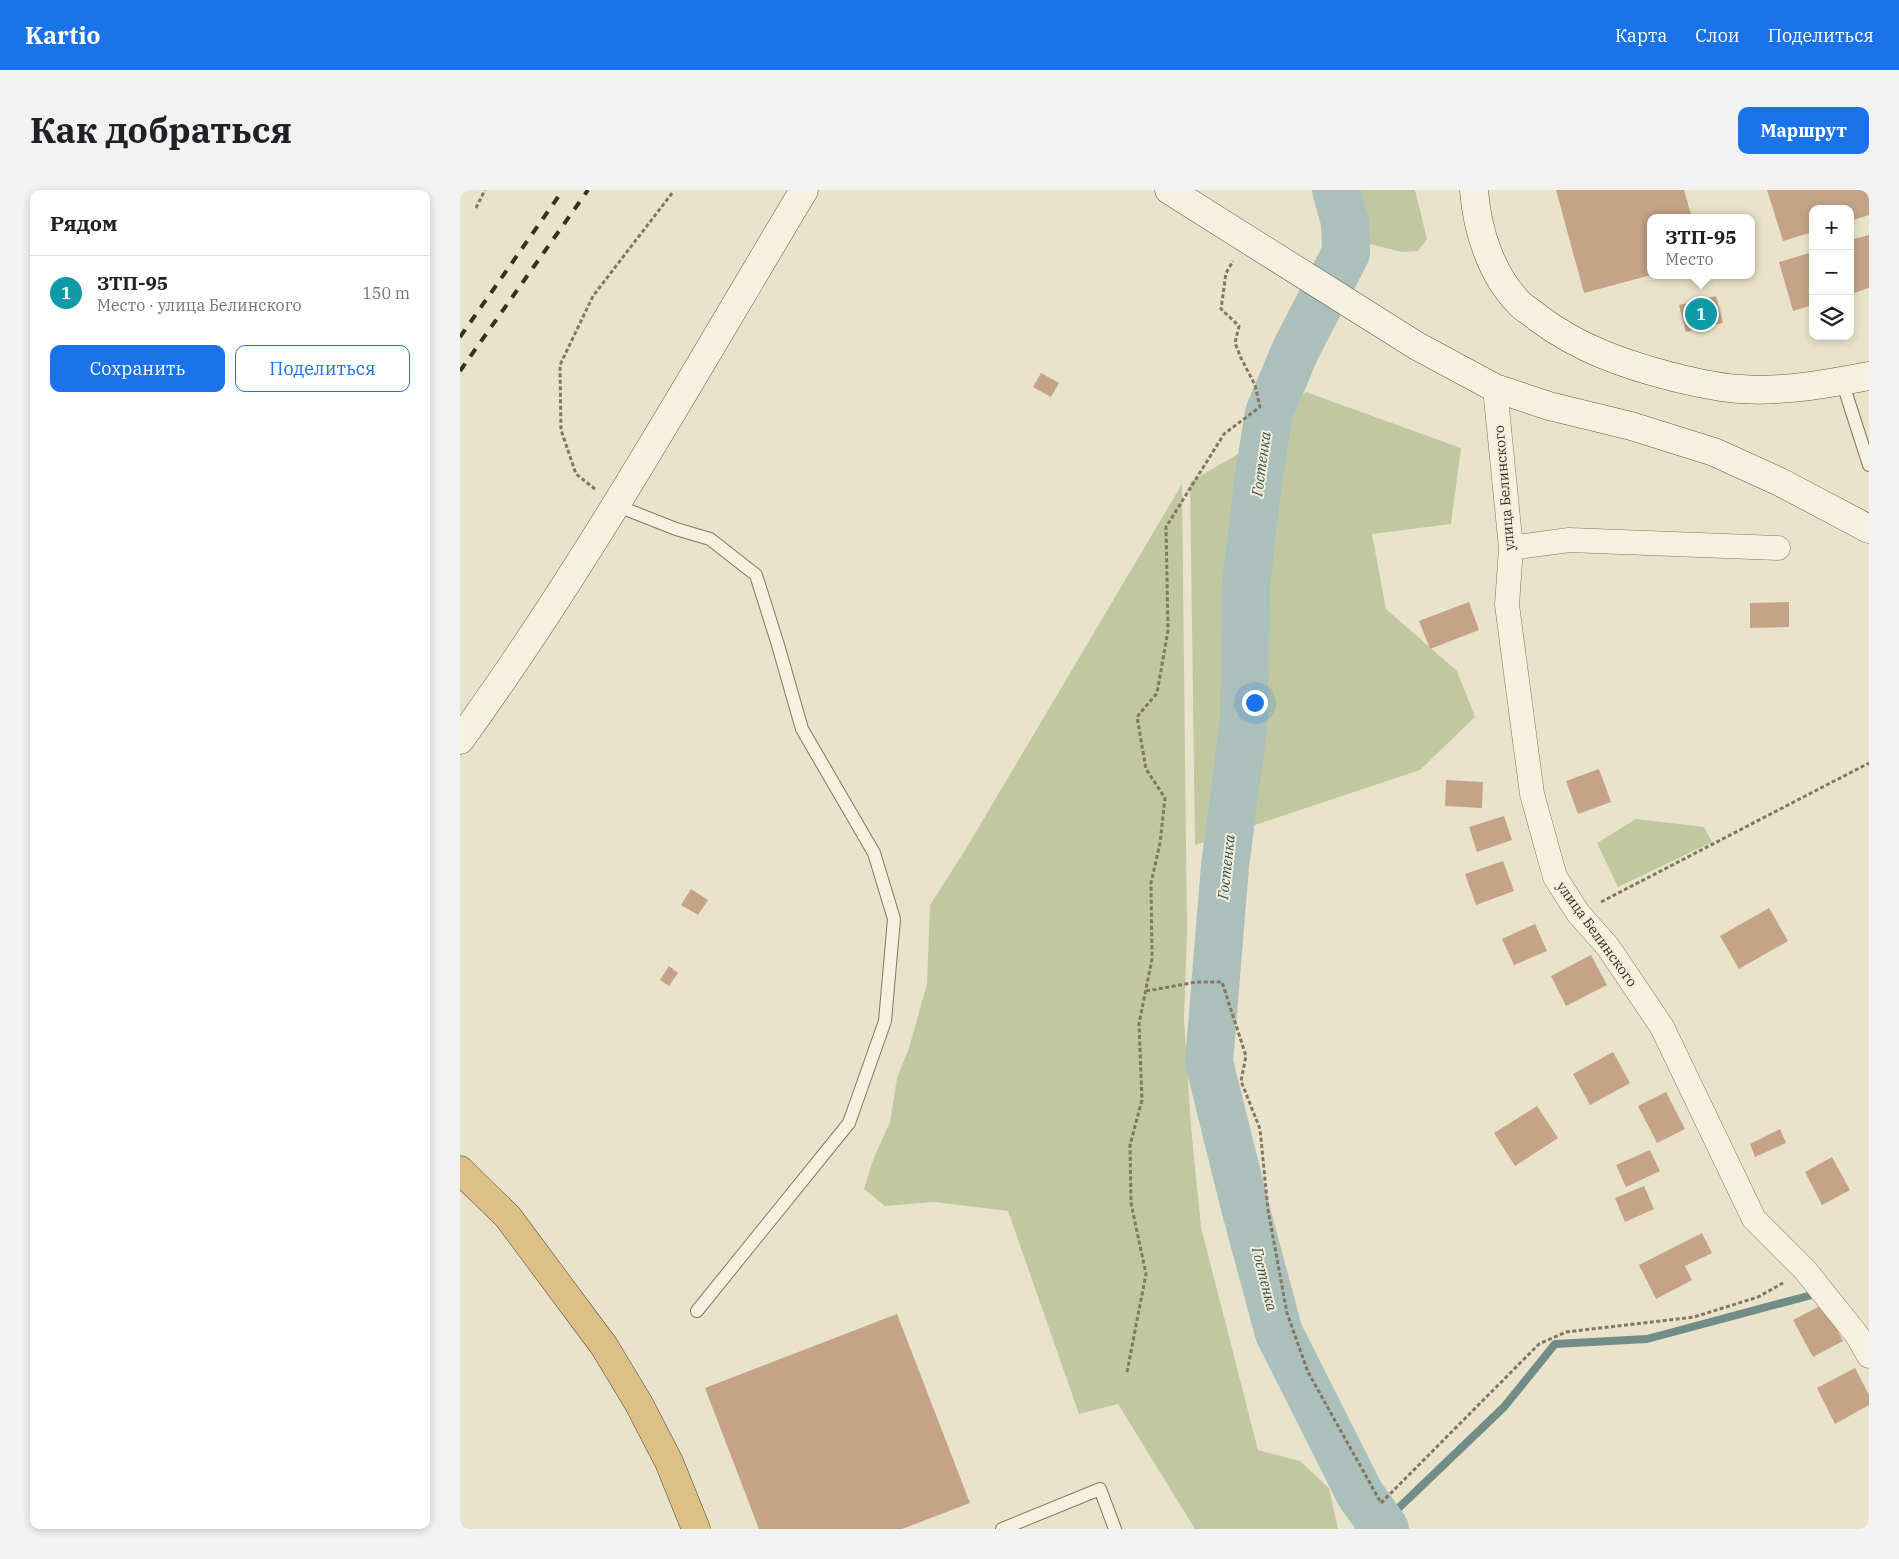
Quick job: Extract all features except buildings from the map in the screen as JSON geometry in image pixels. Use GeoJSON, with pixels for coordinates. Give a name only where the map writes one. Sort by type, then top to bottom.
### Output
{"type":"FeatureCollection","features":[{"type":"Feature","properties":{"kind":"highway"},"geometry":{"type":"LineString","coordinates":[[460,1170],[508,1217],[604,1346],[639,1404],[669,1462],[696,1529]]}},
{"type":"Feature","properties":{"kind":"main road"},"geometry":{"type":"LineString","coordinates":[[460,740],[505,677],[615,505],[804,190]]}},
{"type":"Feature","properties":{"kind":"main road"},"geometry":{"type":"LineString","coordinates":[[1169,190],[1246,251],[1495,388],[1549,406],[1631,426],[1714,452],[1780,482],[1869,530]]}},
{"type":"Feature","properties":{"kind":"main road"},"geometry":{"type":"LineString","coordinates":[[1474,190],[1475,205],[1484,244],[1500,279],[1520,304],[1554,329],[1590,350],[1632,366],[1699,383],[1741,389],[1789,388],[1869,376]]}},
{"type":"Feature","properties":{"kind":"street","name":"улица Белинского"},"geometry":{"type":"LineString","coordinates":[[1495,388],[1511,548],[1507,605],[1532,794],[1555,877],[1578,913],[1608,946],[1662,1027],[1754,1219],[1805,1270],[1857,1335],[1869,1356]]}},
{"type":"Feature","properties":{"kind":"street"},"geometry":{"type":"LineString","coordinates":[[1511,548],[1570,540],[1778,548]]}},
{"type":"Feature","properties":{"kind":"lane"},"geometry":{"type":"LineString","coordinates":[[1842,381],[1869,465]]}},
{"type":"Feature","properties":{"kind":"lane"},"geometry":{"type":"LineString","coordinates":[[615,505],[676,529],[710,539],[756,575],[802,729],[874,853],[894,920],[884,1021],[849,1123],[697,1311]]}},
{"type":"Feature","properties":{"kind":"lane"},"geometry":{"type":"LineString","coordinates":[[1002,1529],[1100,1489],[1115,1529]]}},
{"type":"Feature","properties":{"kind":"path"},"geometry":{"type":"LineString","coordinates":[[476,208],[485,190]]}},
{"type":"Feature","properties":{"kind":"path"},"geometry":{"type":"LineString","coordinates":[[615,505],[576,474],[561,430],[560,365],[593,296],[673,192]]}},
{"type":"Feature","properties":{"kind":"path"},"geometry":{"type":"LineString","coordinates":[[1127,1372],[1146,1274],[1131,1202],[1130,1145],[1142,1100],[1139,1024],[1152,959],[1151,883],[1160,843],[1165,798],[1146,769],[1137,717],[1157,693],[1168,630],[1166,527],[1224,434],[1260,407],[1256,385],[1240,358],[1235,343],[1239,326],[1222,309],[1226,273],[1246,251]]}},
{"type":"Feature","properties":{"kind":"path"},"geometry":{"type":"LineString","coordinates":[[1578,913],[1869,763]]}},
{"type":"Feature","properties":{"kind":"path"},"geometry":{"type":"LineString","coordinates":[[1146,991],[1197,982],[1222,982],[1246,1056],[1241,1081],[1260,1129],[1268,1210],[1287,1313],[1308,1372],[1381,1503],[1539,1344],[1566,1332],[1694,1317],[1758,1297],[1805,1270]]}},
{"type":"Feature","properties":{"kind":"green space"},"geometry":{"type":"Polygon","coordinates":[[[1322,190],[1415,190],[1427,239],[1418,251],[1402,252],[1357,241],[1322,190]]]}},
{"type":"Feature","properties":{"kind":"green space"},"geometry":{"type":"Polygon","coordinates":[[[1306,392],[1461,448],[1451,524],[1372,534],[1386,609],[1457,671],[1475,717],[1420,770],[1195,845],[1190,482],[1252,446],[1306,392]]]}},
{"type":"Feature","properties":{"kind":"green space"},"geometry":{"type":"Polygon","coordinates":[[[1182,484],[1187,932],[1184,1019],[1191,1127],[1201,1227],[1258,1450],[1300,1461],[1329,1488],[1338,1529],[1195,1529],[1118,1404],[1079,1414],[1008,1211],[934,1202],[885,1206],[864,1189],[873,1160],[890,1122],[897,1078],[909,1048],[927,984],[930,905],[967,847],[1182,484]]]}},
{"type":"Feature","properties":{"kind":"green space"},"geometry":{"type":"Polygon","coordinates":[[[1636,819],[1704,827],[1712,842],[1618,887],[1597,843],[1636,819]]]}},
{"type":"Feature","properties":{"kind":"waterway","name":"Гостенка"},"geometry":{"type":"LineString","coordinates":[[1336,190],[1345,222],[1346,253],[1296,349],[1269,413],[1258,482],[1246,585],[1244,721],[1225,866],[1209,1062],[1279,1333],[1360,1494],[1385,1529]]}},
{"type":"Feature","properties":{"kind":"waterway"},"geometry":{"type":"LineString","coordinates":[[1382,1524],[1504,1407],[1555,1344],[1647,1339],[1808,1296]]}},
{"type":"Feature","properties":{"kind":"railway"},"geometry":{"type":"LineString","coordinates":[[460,337],[563,190]]}},
{"type":"Feature","properties":{"kind":"railway"},"geometry":{"type":"LineString","coordinates":[[460,371],[588,190]]}},
{"type":"Feature","properties":{"kind":"place","name":"ЗТП-95"},"geometry":{"type":"Point","coordinates":[1701,314]}}]}
